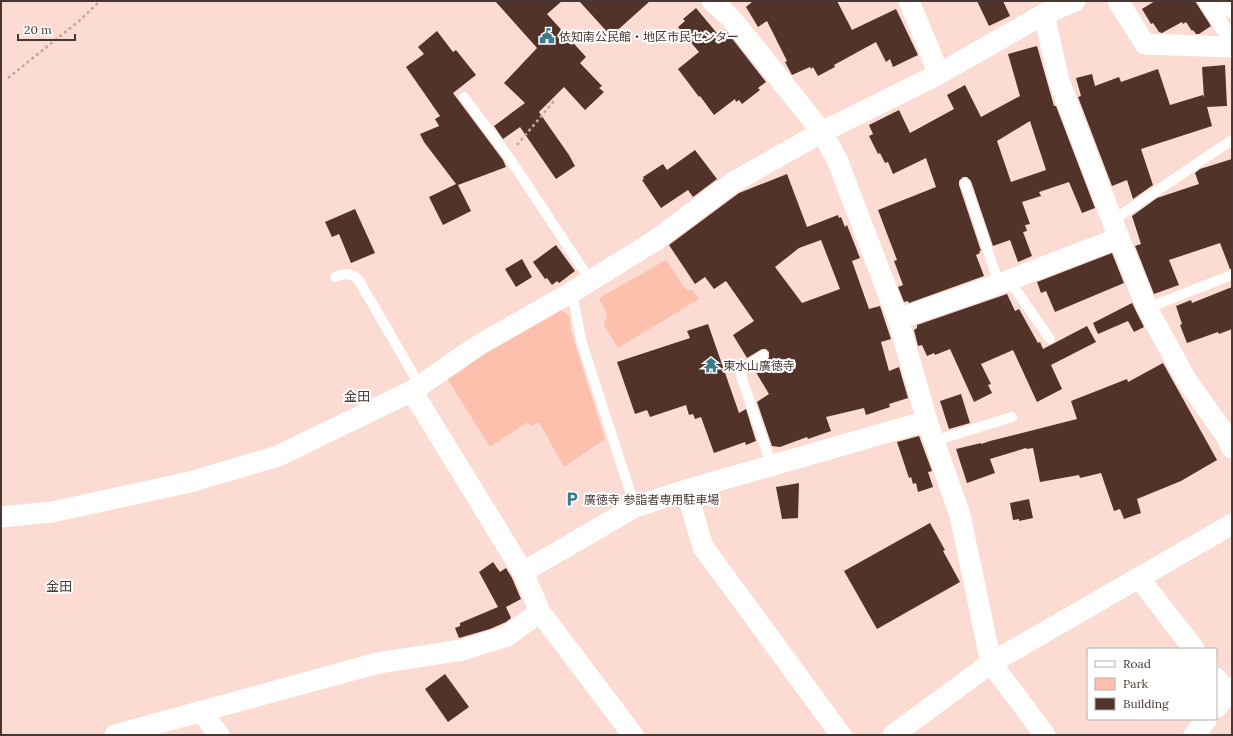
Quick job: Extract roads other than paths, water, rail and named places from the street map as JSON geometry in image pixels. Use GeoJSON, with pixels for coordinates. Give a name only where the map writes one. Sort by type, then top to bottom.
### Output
{"type":"FeatureCollection","features":[{"type":"Feature","properties":{"kind":"street"},"geometry":{"type":"LineString","coordinates":[[712,1],[731,18],[822,132],[838,162],[898,320],[927,421],[960,515],[991,663],[1045,735]]}},
{"type":"Feature","properties":{"kind":"street"},"geometry":{"type":"LineString","coordinates":[[909,1],[939,74]]}},
{"type":"Feature","properties":{"kind":"street"},"geometry":{"type":"LineString","coordinates":[[1,517],[52,512],[190,482],[278,456],[416,388],[479,345],[572,292],[656,240],[732,182],[822,132],[939,74],[1044,14],[1075,1]]}},
{"type":"Feature","properties":{"kind":"street"},"geometry":{"type":"LineString","coordinates":[[1118,1],[1145,44],[1232,46]]}},
{"type":"Feature","properties":{"kind":"street"},"geometry":{"type":"LineString","coordinates":[[1206,1],[1232,42]]}},
{"type":"Feature","properties":{"kind":"street"},"geometry":{"type":"LineString","coordinates":[[1228,1],[1232,8]]}},
{"type":"Feature","properties":{"kind":"street"},"geometry":{"type":"LineString","coordinates":[[1044,14],[1059,81],[1115,230],[1147,308],[1187,381],[1225,434],[1232,448]]}},
{"type":"Feature","properties":{"kind":"street"},"geometry":{"type":"LineString","coordinates":[[898,320],[1004,282],[1115,230]]}},
{"type":"Feature","properties":{"kind":"street"},"geometry":{"type":"LineString","coordinates":[[416,388],[523,572],[540,612],[633,735]]}},
{"type":"Feature","properties":{"kind":"street"},"geometry":{"type":"LineString","coordinates":[[523,572],[635,507],[686,490],[927,421]]}},
{"type":"Feature","properties":{"kind":"street"},"geometry":{"type":"LineString","coordinates":[[686,490],[703,547],[841,735]]}},
{"type":"Feature","properties":{"kind":"street"},"geometry":{"type":"LineString","coordinates":[[893,735],[991,663],[1232,524]]}},
{"type":"Feature","properties":{"kind":"street"},"geometry":{"type":"LineString","coordinates":[[1139,578],[1193,648]]}},
{"type":"Feature","properties":{"kind":"street"},"geometry":{"type":"LineString","coordinates":[[115,735],[378,663],[462,650],[507,636],[540,612]]}},
{"type":"Feature","properties":{"kind":"street"},"geometry":{"type":"LineString","coordinates":[[201,711],[219,735]]}},
{"type":"Feature","properties":{"kind":"street"},"geometry":{"type":"LineString","coordinates":[[1194,735],[1206,720]]}},
{"type":"Feature","properties":{"kind":"lane"},"geometry":{"type":"LineString","coordinates":[[464,97],[508,156],[590,280]]}},
{"type":"Feature","properties":{"kind":"lane"},"geometry":{"type":"LineString","coordinates":[[1115,230],[1232,140]]}},
{"type":"Feature","properties":{"kind":"lane"},"geometry":{"type":"LineString","coordinates":[[965,183],[1004,282],[1050,339]]}},
{"type":"Feature","properties":{"kind":"lane"},"geometry":{"type":"LineString","coordinates":[[335,277],[345,273],[352,274],[364,287],[416,388]]}},
{"type":"Feature","properties":{"kind":"lane"},"geometry":{"type":"LineString","coordinates":[[1147,308],[1232,275]]}},
{"type":"Feature","properties":{"kind":"lane"},"geometry":{"type":"LineString","coordinates":[[572,292],[581,340],[635,507]]}},
{"type":"Feature","properties":{"kind":"lane"},"geometry":{"type":"LineString","coordinates":[[763,355],[742,370],[741,376],[772,466]]}},
{"type":"Feature","properties":{"kind":"lane"},"geometry":{"type":"LineString","coordinates":[[934,441],[1012,416]]}},
{"type":"Feature","properties":{"kind":"place","name":"依知南公民館・地区市民センター"},"geometry":{"type":"Point","coordinates":[547,36]}},
{"type":"Feature","properties":{"kind":"place","name":"東水山廣徳寺"},"geometry":{"type":"Point","coordinates":[711,365]}},
{"type":"Feature","properties":{"kind":"place","name":"廣徳寺 参詣者専用駐車場"},"geometry":{"type":"Point","coordinates":[572,499]}},
{"type":"Feature","properties":{"kind":"district","name":"金田"},"geometry":{"type":"Point","coordinates":[357,396]}},
{"type":"Feature","properties":{"kind":"district","name":"金田"},"geometry":{"type":"Point","coordinates":[59,586]}}]}
